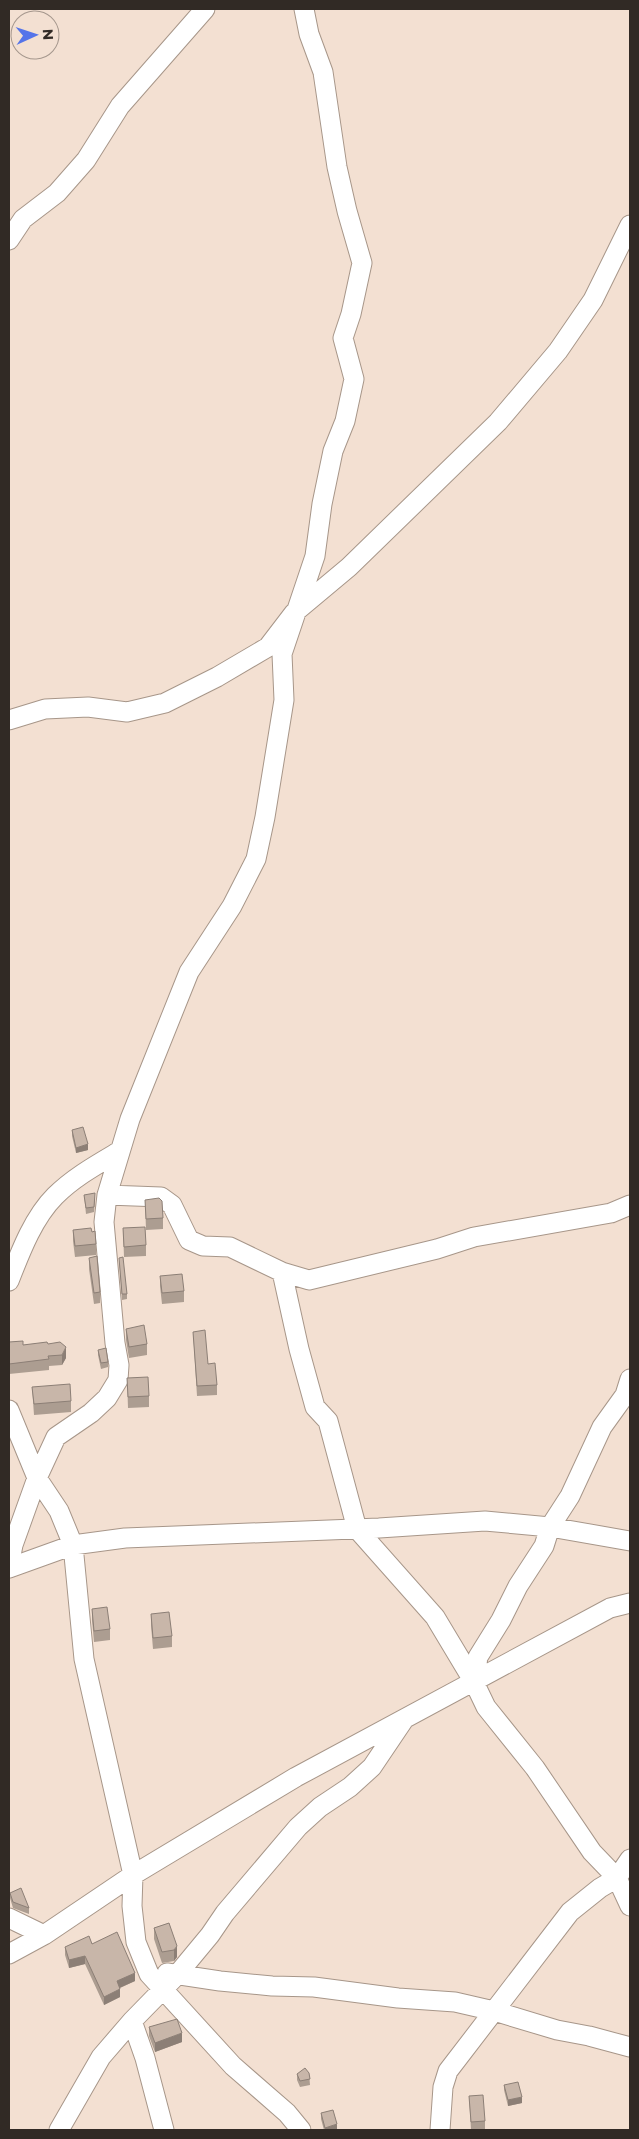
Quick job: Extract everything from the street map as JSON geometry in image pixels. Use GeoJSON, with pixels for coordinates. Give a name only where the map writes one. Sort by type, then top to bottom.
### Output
{"type":"FeatureCollection","features":[{"type":"Feature","properties":{"kind":"street"},"geometry":{"type":"LineString","coordinates":[[9,240],[23,219],[57,193],[86,160],[120,106],[205,9]]}},
{"type":"Feature","properties":{"kind":"street"},"geometry":{"type":"LineString","coordinates":[[304,9],[309,34],[323,72],[337,167],[362,263],[352,314],[343,338],[354,378],[345,421],[333,451],[322,504],[315,556],[294,613],[282,654],[284,700],[265,817],[256,858],[232,906],[189,972],[118,1152],[107,1195],[104,1222],[115,1342],[120,1373],[118,1380],[107,1398],[91,1413],[56,1438],[37,1478],[13,1545],[9,1567],[73,1545],[125,1538],[358,1529],[485,1521],[550,1527],[630,1541]]}},
{"type":"Feature","properties":{"kind":"street"},"geometry":{"type":"LineString","coordinates":[[9,720],[45,709],[88,707],[126,712],[165,703],[217,677],[268,648],[294,613],[349,568],[498,422],[558,351],[593,300],[630,225]]}},
{"type":"Feature","properties":{"kind":"street"},"geometry":{"type":"LineString","coordinates":[[9,1281],[26,1239],[54,1197],[85,1172],[118,1152]]}},
{"type":"Feature","properties":{"kind":"street"},"geometry":{"type":"LineString","coordinates":[[107,1195],[161,1197],[172,1205],[189,1240],[203,1246],[230,1247],[282,1272],[310,1280],[437,1249],[474,1236],[602,1215],[630,1205]]}},
{"type":"Feature","properties":{"kind":"street"},"geometry":{"type":"LineString","coordinates":[[282,1272],[299,1350],[315,1407],[328,1421],[358,1529],[435,1617],[474,1682],[486,1707],[534,1768],[592,1852],[617,1878],[630,1906]]}},
{"type":"Feature","properties":{"kind":"street"},"geometry":{"type":"LineString","coordinates":[[474,1682],[478,1657],[501,1620],[518,1586],[544,1546],[550,1527],[570,1496],[602,1427],[625,1395],[630,1379]]}},
{"type":"Feature","properties":{"kind":"street"},"geometry":{"type":"LineString","coordinates":[[9,1410],[37,1478],[59,1511],[73,1545],[84,1659],[133,1875],[132,1906],[136,1942],[146,1968],[169,1982],[234,2066],[288,2113],[301,2130]]}},
{"type":"Feature","properties":{"kind":"street"},"geometry":{"type":"LineString","coordinates":[[9,1954],[44,1936],[133,1875],[296,1777],[610,1608],[630,1603]]}},
{"type":"Feature","properties":{"kind":"street"},"geometry":{"type":"LineString","coordinates":[[59,2130],[102,2057],[132,2021],[210,1935],[225,1913],[298,1828],[320,1807],[350,1787],[372,1767],[405,1719]]}},
{"type":"Feature","properties":{"kind":"street"},"geometry":{"type":"LineString","coordinates":[[440,2130],[443,2087],[448,2071],[570,1912],[600,1888],[617,1878],[630,1859]]}},
{"type":"Feature","properties":{"kind":"street"},"geometry":{"type":"LineString","coordinates":[[9,1918],[44,1936]]}},
{"type":"Feature","properties":{"kind":"street"},"geometry":{"type":"LineString","coordinates":[[169,1982],[354,1991],[398,1998],[455,2002],[494,2011],[556,2030],[589,2036],[630,2047]]}},
{"type":"Feature","properties":{"kind":"street"},"geometry":{"type":"LineString","coordinates":[[132,2021],[146,2058],[164,2130]]}},
{"type":"Feature","properties":{"kind":"building"},"geometry":{"type":"Polygon","coordinates":[[[83,1127],[88,1144],[76,1148],[72,1130],[83,1127]]]}},
{"type":"Feature","properties":{"kind":"building"},"geometry":{"type":"Polygon","coordinates":[[[95,1193],[94,1207],[86,1208],[84,1195],[95,1193]]]}},
{"type":"Feature","properties":{"kind":"building"},"geometry":{"type":"Polygon","coordinates":[[[159,1198],[162,1201],[163,1218],[146,1219],[145,1200],[159,1198]]]}},
{"type":"Feature","properties":{"kind":"building"},"geometry":{"type":"Polygon","coordinates":[[[145,1227],[146,1245],[124,1247],[123,1228],[145,1227]]]}},
{"type":"Feature","properties":{"kind":"building"},"geometry":{"type":"Polygon","coordinates":[[[91,1228],[92,1232],[95,1231],[96,1244],[75,1246],[73,1230],[91,1228]]]}},
{"type":"Feature","properties":{"kind":"building"},"geometry":{"type":"Polygon","coordinates":[[[97,1256],[100,1292],[94,1293],[89,1258],[97,1256]]]}},
{"type":"Feature","properties":{"kind":"building"},"geometry":{"type":"Polygon","coordinates":[[[123,1257],[127,1294],[122,1294],[119,1258],[123,1257]]]}},
{"type":"Feature","properties":{"kind":"building"},"geometry":{"type":"Polygon","coordinates":[[[182,1274],[184,1291],[162,1293],[160,1276],[182,1274]]]}},
{"type":"Feature","properties":{"kind":"building"},"geometry":{"type":"Polygon","coordinates":[[[144,1325],[147,1344],[129,1347],[126,1329],[144,1325]]]}},
{"type":"Feature","properties":{"kind":"building"},"geometry":{"type":"Polygon","coordinates":[[[205,1330],[208,1364],[215,1363],[217,1385],[197,1386],[193,1332],[205,1330]]]}},
{"type":"Feature","properties":{"kind":"building"},"geometry":{"type":"Polygon","coordinates":[[[23,1341],[23,1345],[60,1342],[66,1347],[62,1355],[48,1356],[49,1359],[9,1364],[9,1342],[23,1341]]]}},
{"type":"Feature","properties":{"kind":"building"},"geometry":{"type":"Polygon","coordinates":[[[106,1348],[108,1362],[101,1363],[98,1350],[106,1348]]]}},
{"type":"Feature","properties":{"kind":"building"},"geometry":{"type":"Polygon","coordinates":[[[148,1377],[149,1396],[128,1397],[127,1378],[148,1377]]]}},
{"type":"Feature","properties":{"kind":"building"},"geometry":{"type":"Polygon","coordinates":[[[70,1384],[71,1401],[34,1404],[32,1387],[70,1384]]]}},
{"type":"Feature","properties":{"kind":"building"},"geometry":{"type":"Polygon","coordinates":[[[107,1607],[110,1629],[94,1631],[92,1609],[107,1607]]]}},
{"type":"Feature","properties":{"kind":"building"},"geometry":{"type":"Polygon","coordinates":[[[169,1612],[172,1636],[153,1638],[151,1614],[169,1612]]]}},
{"type":"Feature","properties":{"kind":"building"},"geometry":{"type":"Polygon","coordinates":[[[21,1888],[29,1908],[13,1902],[10,1893],[21,1888]]]}},
{"type":"Feature","properties":{"kind":"building"},"geometry":{"type":"Polygon","coordinates":[[[169,1923],[177,1946],[174,1950],[162,1952],[154,1928],[169,1923]]]}},
{"type":"Feature","properties":{"kind":"building"},"geometry":{"type":"Polygon","coordinates":[[[117,1932],[135,1973],[117,1981],[120,1989],[104,1997],[85,1956],[69,1960],[65,1947],[89,1936],[92,1944],[117,1932]]]}},
{"type":"Feature","properties":{"kind":"building"},"geometry":{"type":"Polygon","coordinates":[[[177,2019],[182,2033],[155,2043],[149,2027],[177,2019]]]}},
{"type":"Feature","properties":{"kind":"building"},"geometry":{"type":"Polygon","coordinates":[[[305,2068],[309,2073],[310,2079],[300,2081],[297,2074],[305,2068]]]}},
{"type":"Feature","properties":{"kind":"building"},"geometry":{"type":"Polygon","coordinates":[[[518,2082],[522,2097],[508,2100],[504,2085],[518,2082]]]}},
{"type":"Feature","properties":{"kind":"building"},"geometry":{"type":"Polygon","coordinates":[[[483,2095],[485,2121],[471,2122],[469,2096],[483,2095]]]}},
{"type":"Feature","properties":{"kind":"building"},"geometry":{"type":"Polygon","coordinates":[[[333,2110],[337,2124],[325,2128],[321,2113],[333,2110]]]}}]}
